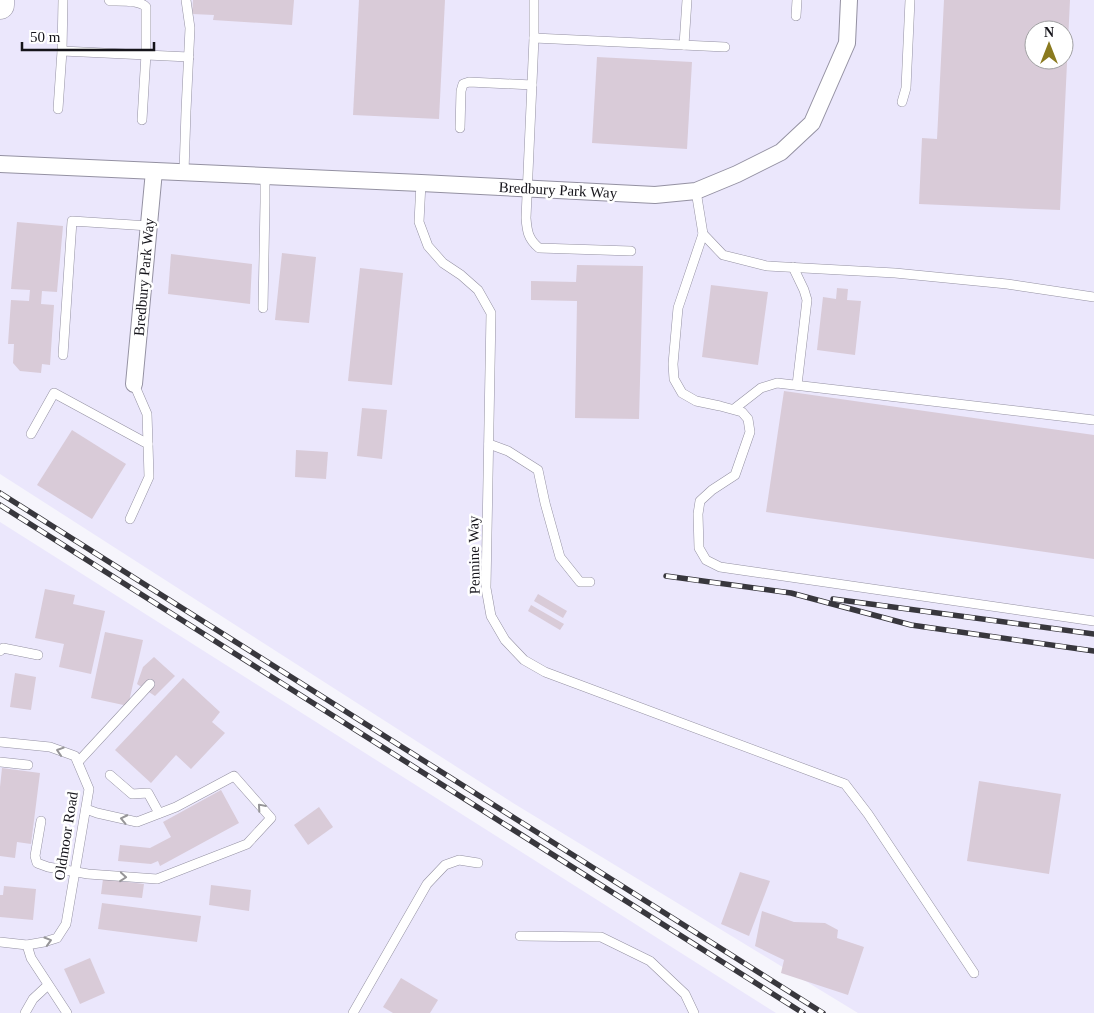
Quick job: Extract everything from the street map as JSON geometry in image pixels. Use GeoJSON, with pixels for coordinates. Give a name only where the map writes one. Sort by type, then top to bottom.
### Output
{"type":"FeatureCollection","features":[{"type":"Feature","properties":{"kind":"highway"},"geometry":{"type":"LineString","coordinates":[[0,0],[0,5]]}},
{"type":"Feature","properties":{"kind":"street","name":"Bredbury Park Way"},"geometry":{"type":"LineString","coordinates":[[0,164],[526,188],[655,196],[696,191],[737,174],[781,152],[812,123],[847,43],[849,0]]}},
{"type":"Feature","properties":{"kind":"street","name":"Bredbury Park Way"},"geometry":{"type":"LineString","coordinates":[[134,384],[154,171]]}},
{"type":"Feature","properties":{"kind":"lane"},"geometry":{"type":"LineString","coordinates":[[58,109],[63,0]]}},
{"type":"Feature","properties":{"kind":"lane"},"geometry":{"type":"LineString","coordinates":[[109,0],[138,1],[143,2],[146,7],[146,54],[142,120]]}},
{"type":"Feature","properties":{"kind":"lane"},"geometry":{"type":"LineString","coordinates":[[184,172],[190,28],[186,0]]}},
{"type":"Feature","properties":{"kind":"lane"},"geometry":{"type":"LineString","coordinates":[[534,0],[534,38],[526,188],[526,228],[531,242],[539,248],[631,251]]}},
{"type":"Feature","properties":{"kind":"lane"},"geometry":{"type":"LineString","coordinates":[[684,45],[687,0]]}},
{"type":"Feature","properties":{"kind":"lane"},"geometry":{"type":"LineString","coordinates":[[796,16],[797,0]]}},
{"type":"Feature","properties":{"kind":"lane"},"geometry":{"type":"LineString","coordinates":[[902,102],[906,88],[910,0]]}},
{"type":"Feature","properties":{"kind":"lane"},"geometry":{"type":"LineString","coordinates":[[534,38],[725,47]]}},
{"type":"Feature","properties":{"kind":"lane"},"geometry":{"type":"LineString","coordinates":[[62,51],[189,56]]}},
{"type":"Feature","properties":{"kind":"lane"},"geometry":{"type":"LineString","coordinates":[[460,128],[461,91],[464,84],[470,82],[532,84]]}},
{"type":"Feature","properties":{"kind":"lane"},"geometry":{"type":"LineString","coordinates":[[263,308],[264,176]]}},
{"type":"Feature","properties":{"kind":"lane","name":"Pennine Way"},"geometry":{"type":"LineString","coordinates":[[421,183],[419,222],[428,246],[443,263],[478,290],[491,313],[486,588],[491,616],[505,640],[524,660],[545,672],[845,784],[868,814],[974,973]]}},
{"type":"Feature","properties":{"kind":"lane"},"geometry":{"type":"LineString","coordinates":[[696,191],[703,234],[678,308],[673,364],[674,379],[682,393],[696,401],[742,412],[748,419],[750,432],[735,475],[712,490],[700,501],[698,548],[706,560],[720,567],[1094,620]]}},
{"type":"Feature","properties":{"kind":"lane"},"geometry":{"type":"LineString","coordinates":[[63,355],[72,220],[149,226]]}},
{"type":"Feature","properties":{"kind":"lane"},"geometry":{"type":"LineString","coordinates":[[703,234],[723,255],[767,266],[895,273],[1007,284],[1094,297]]}},
{"type":"Feature","properties":{"kind":"lane"},"geometry":{"type":"LineString","coordinates":[[793,267],[807,300],[796,385]]}},
{"type":"Feature","properties":{"kind":"lane"},"geometry":{"type":"LineString","coordinates":[[734,409],[760,388],[777,383],[1094,420]]}},
{"type":"Feature","properties":{"kind":"lane"},"geometry":{"type":"LineString","coordinates":[[130,519],[149,477],[147,414],[134,384]]}},
{"type":"Feature","properties":{"kind":"lane"},"geometry":{"type":"LineString","coordinates":[[31,434],[54,392],[148,444]]}},
{"type":"Feature","properties":{"kind":"lane"},"geometry":{"type":"LineString","coordinates":[[489,444],[508,451],[538,470],[560,558],[580,582],[590,582]]}},
{"type":"Feature","properties":{"kind":"lane"},"geometry":{"type":"LineString","coordinates":[[0,651],[3,648],[38,654]]}},
{"type":"Feature","properties":{"kind":"lane"},"geometry":{"type":"LineString","coordinates":[[0,748],[0,742],[50,748],[75,756],[78,762],[150,684]]}},
{"type":"Feature","properties":{"kind":"lane"},"geometry":{"type":"LineString","coordinates":[[0,762],[28,765]]}},
{"type":"Feature","properties":{"kind":"lane","name":"Oldmoor Road"},"geometry":{"type":"LineString","coordinates":[[0,942],[27,945],[44,942],[57,938],[66,924],[89,789],[78,762]]}},
{"type":"Feature","properties":{"kind":"lane"},"geometry":{"type":"LineString","coordinates":[[110,775],[132,794],[148,794],[159,813]]}},
{"type":"Feature","properties":{"kind":"lane"},"geometry":{"type":"LineString","coordinates":[[41,821],[35,856],[37,863],[75,872],[157,879],[247,844],[271,818],[234,776],[176,807],[137,822],[97,813],[86,808]]}},
{"type":"Feature","properties":{"kind":"lane"},"geometry":{"type":"LineString","coordinates":[[353,1013],[427,884],[445,865],[459,860],[478,863]]}},
{"type":"Feature","properties":{"kind":"lane"},"geometry":{"type":"LineString","coordinates":[[520,936],[600,937],[650,961],[685,994],[694,1013]]}},
{"type":"Feature","properties":{"kind":"lane"},"geometry":{"type":"LineString","coordinates":[[27,945],[31,958],[67,1013]]}},
{"type":"Feature","properties":{"kind":"lane"},"geometry":{"type":"LineString","coordinates":[[25,1013],[33,999],[48,985]]}},
{"type":"Feature","properties":{"kind":"shaded area"},"geometry":{"type":"Polygon","coordinates":[[[0,0],[1094,0],[1094,1013],[858,1013],[513,803],[0,474],[0,0]]]}},
{"type":"Feature","properties":{"kind":"shaded area"},"geometry":{"type":"Polygon","coordinates":[[[0,522],[776,1013],[0,1013],[0,522]]]}},
{"type":"Feature","properties":{"kind":"building"},"geometry":{"type":"Polygon","coordinates":[[[193,0],[294,0],[292,25],[213,20],[214,15],[192,14],[193,0]]]}},
{"type":"Feature","properties":{"kind":"building"},"geometry":{"type":"Polygon","coordinates":[[[359,0],[445,0],[439,119],[353,115],[359,0]]]}},
{"type":"Feature","properties":{"kind":"building"},"geometry":{"type":"Polygon","coordinates":[[[944,0],[1070,0],[1069,20],[1024,20],[1024,70],[1067,70],[1060,210],[919,204],[922,138],[937,139],[944,0]]]}},
{"type":"Feature","properties":{"kind":"building"},"geometry":{"type":"Polygon","coordinates":[[[597,57],[692,62],[687,149],[592,143],[597,57]]]}},
{"type":"Feature","properties":{"kind":"building"},"geometry":{"type":"Polygon","coordinates":[[[17,222],[63,226],[57,292],[42,291],[41,304],[54,305],[50,365],[42,364],[41,373],[20,371],[13,363],[14,344],[8,344],[11,300],[29,301],[30,290],[11,289],[17,222]]]}},
{"type":"Feature","properties":{"kind":"building"},"geometry":{"type":"Polygon","coordinates":[[[282,253],[316,257],[309,323],[275,320],[282,253]]]}},
{"type":"Feature","properties":{"kind":"building"},"geometry":{"type":"Polygon","coordinates":[[[171,254],[252,264],[250,304],[168,294],[171,254]]]}},
{"type":"Feature","properties":{"kind":"building"},"geometry":{"type":"Polygon","coordinates":[[[577,265],[643,266],[639,419],[575,418],[577,301],[531,300],[531,281],[576,282],[577,265]]]}},
{"type":"Feature","properties":{"kind":"building"},"geometry":{"type":"Polygon","coordinates":[[[360,268],[403,273],[392,385],[348,381],[360,268]]]}},
{"type":"Feature","properties":{"kind":"building"},"geometry":{"type":"Polygon","coordinates":[[[711,285],[768,292],[758,365],[702,357],[711,285]]]}},
{"type":"Feature","properties":{"kind":"building"},"geometry":{"type":"Polygon","coordinates":[[[837,288],[848,289],[847,300],[861,301],[855,355],[817,350],[823,297],[836,299],[837,288]]]}},
{"type":"Feature","properties":{"kind":"building"},"geometry":{"type":"Polygon","coordinates":[[[784,391],[1094,435],[1094,559],[766,512],[784,391]]]}},
{"type":"Feature","properties":{"kind":"building"},"geometry":{"type":"Polygon","coordinates":[[[362,408],[387,410],[382,459],[357,456],[362,408]]]}},
{"type":"Feature","properties":{"kind":"building"},"geometry":{"type":"Polygon","coordinates":[[[72,430],[126,464],[92,519],[37,485],[72,430]]]}},
{"type":"Feature","properties":{"kind":"building"},"geometry":{"type":"Polygon","coordinates":[[[296,450],[328,452],[326,479],[295,477],[296,450]]]}},
{"type":"Feature","properties":{"kind":"building"},"geometry":{"type":"Polygon","coordinates":[[[45,589],[75,595],[73,604],[105,611],[91,674],[59,667],[64,644],[35,638],[45,589]]]}},
{"type":"Feature","properties":{"kind":"building"},"geometry":{"type":"Polygon","coordinates":[[[538,594],[567,611],[563,618],[534,601],[538,594]]]}},
{"type":"Feature","properties":{"kind":"building"},"geometry":{"type":"Polygon","coordinates":[[[531,605],[564,624],[560,630],[528,611],[531,605]]]}},
{"type":"Feature","properties":{"kind":"building"},"geometry":{"type":"Polygon","coordinates":[[[105,632],[143,640],[128,706],[91,698],[105,632]]]}},
{"type":"Feature","properties":{"kind":"building"},"geometry":{"type":"Polygon","coordinates":[[[154,657],[175,676],[155,696],[137,684],[143,667],[154,657]]]}},
{"type":"Feature","properties":{"kind":"building"},"geometry":{"type":"Polygon","coordinates":[[[15,673],[36,677],[31,710],[10,707],[15,673]]]}},
{"type":"Feature","properties":{"kind":"building"},"geometry":{"type":"Polygon","coordinates":[[[183,678],[220,712],[212,722],[225,733],[191,769],[176,755],[151,783],[115,750],[183,678]]]}},
{"type":"Feature","properties":{"kind":"building"},"geometry":{"type":"Polygon","coordinates":[[[2,768],[40,773],[31,844],[17,842],[15,858],[0,856],[0,787],[2,768]]]}},
{"type":"Feature","properties":{"kind":"building"},"geometry":{"type":"Polygon","coordinates":[[[979,781],[1061,794],[1049,874],[967,861],[979,781]]]}},
{"type":"Feature","properties":{"kind":"building"},"geometry":{"type":"Polygon","coordinates":[[[221,790],[239,823],[160,866],[158,861],[151,864],[118,861],[120,845],[150,848],[171,837],[163,822],[221,790]]]}},
{"type":"Feature","properties":{"kind":"building"},"geometry":{"type":"Polygon","coordinates":[[[319,807],[333,827],[308,845],[294,825],[319,807]]]}},
{"type":"Feature","properties":{"kind":"building"},"geometry":{"type":"Polygon","coordinates":[[[740,872],[770,881],[749,936],[721,924],[740,872]]]}},
{"type":"Feature","properties":{"kind":"building"},"geometry":{"type":"Polygon","coordinates":[[[103,879],[144,884],[142,898],[101,894],[103,879]]]}},
{"type":"Feature","properties":{"kind":"building"},"geometry":{"type":"Polygon","coordinates":[[[211,885],[251,890],[249,911],[209,905],[211,885]]]}},
{"type":"Feature","properties":{"kind":"building"},"geometry":{"type":"Polygon","coordinates":[[[4,886],[36,889],[33,920],[0,917],[0,895],[3,895],[4,886]]]}},
{"type":"Feature","properties":{"kind":"building"},"geometry":{"type":"Polygon","coordinates":[[[102,903],[201,916],[197,942],[98,929],[102,903]]]}},
{"type":"Feature","properties":{"kind":"building"},"geometry":{"type":"Polygon","coordinates":[[[762,911],[794,922],[825,923],[838,930],[837,938],[864,947],[848,995],[781,973],[784,960],[755,946],[762,911]]]}},
{"type":"Feature","properties":{"kind":"building"},"geometry":{"type":"Polygon","coordinates":[[[90,958],[105,993],[80,1004],[64,969],[90,958]]]}},
{"type":"Feature","properties":{"kind":"building"},"geometry":{"type":"Polygon","coordinates":[[[401,978],[438,1000],[430,1013],[393,1013],[383,1007],[401,978]]]}},
{"type":"Feature","properties":{"kind":"railway"},"geometry":{"type":"LineString","coordinates":[[0,493],[823,1013]]}},
{"type":"Feature","properties":{"kind":"railway"},"geometry":{"type":"LineString","coordinates":[[0,505],[803,1013]]}},
{"type":"Feature","properties":{"kind":"railway"},"geometry":{"type":"LineString","coordinates":[[666,576],[791,593],[911,625],[1094,651]]}},
{"type":"Feature","properties":{"kind":"railway"},"geometry":{"type":"LineString","coordinates":[[833,599],[1094,634]]}}]}
